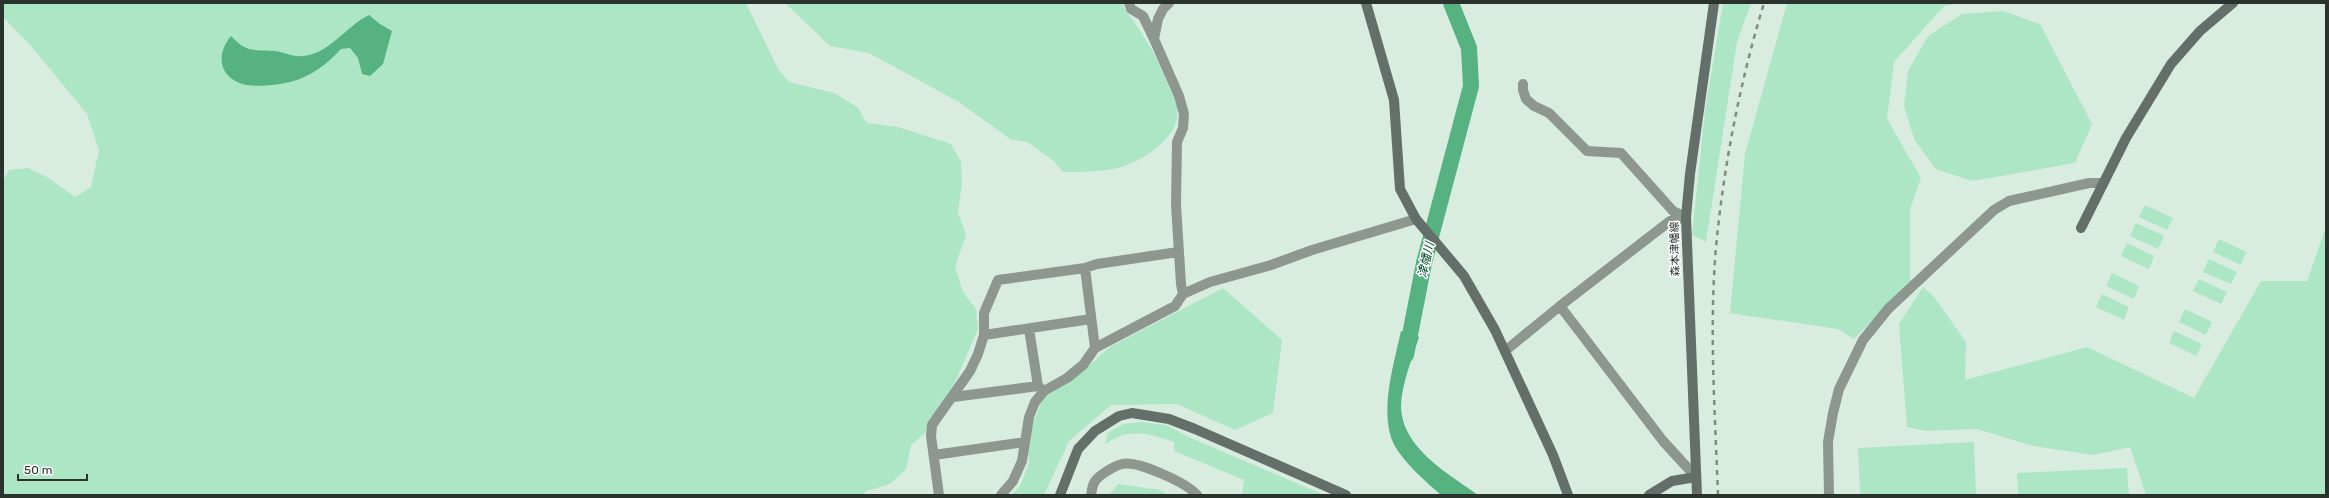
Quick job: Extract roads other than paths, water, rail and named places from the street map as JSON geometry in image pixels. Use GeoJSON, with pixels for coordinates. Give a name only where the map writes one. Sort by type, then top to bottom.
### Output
{"type":"FeatureCollection","features":[{"type":"Feature","properties":{"kind":"street"},"geometry":{"type":"LineString","coordinates":[[1129,3],[1131,9],[1143,16],[1179,96],[1184,114],[1183,128],[1177,142],[1178,252],[1183,294]]}},
{"type":"Feature","properties":{"kind":"street"},"geometry":{"type":"LineString","coordinates":[[1154,40],[1158,18],[1163,9],[1169,3]]}},
{"type":"Feature","properties":{"kind":"street"},"geometry":{"type":"LineString","coordinates":[[1366,3],[1394,100],[1400,189],[1416,219],[1464,276],[1495,330],[1553,455],[1568,495]]}},
{"type":"Feature","properties":{"kind":"street","name":"森本津幡線"},"geometry":{"type":"LineString","coordinates":[[1698,495],[1696,477],[1686,217],[1690,174],[1714,3]]}},
{"type":"Feature","properties":{"kind":"street"},"geometry":{"type":"LineString","coordinates":[[2081,228],[2144,106],[2171,64],[2200,31],[2233,3]]}},
{"type":"Feature","properties":{"kind":"street"},"geometry":{"type":"LineString","coordinates":[[1523,84],[1526,99],[1534,106],[1549,113],[1587,151],[1621,153],[1673,211],[1686,217]]}},
{"type":"Feature","properties":{"kind":"street"},"geometry":{"type":"LineString","coordinates":[[1829,495],[1828,442],[1839,389],[1863,340],[1888,309],[1994,210],[2009,201],[2089,183],[2103,183]]}},
{"type":"Feature","properties":{"kind":"street"},"geometry":{"type":"LineString","coordinates":[[1505,352],[1560,306],[1670,221],[1686,217]]}},
{"type":"Feature","properties":{"kind":"street"},"geometry":{"type":"LineString","coordinates":[[953,397],[1041,388],[1067,378],[1083,365],[1095,348],[1175,306],[1183,294],[1210,282],[1271,265],[1312,250],[1416,219]]}},
{"type":"Feature","properties":{"kind":"street"},"geometry":{"type":"LineString","coordinates":[[939,495],[931,436],[932,424],[953,397],[970,371],[984,335],[984,313],[998,280],[1085,268],[1097,264],[1178,252]]}},
{"type":"Feature","properties":{"kind":"street"},"geometry":{"type":"LineString","coordinates":[[1085,268],[1095,348]]}},
{"type":"Feature","properties":{"kind":"street"},"geometry":{"type":"LineString","coordinates":[[1560,306],[1663,441],[1696,477]]}},
{"type":"Feature","properties":{"kind":"street"},"geometry":{"type":"LineString","coordinates":[[984,335],[1091,319]]}},
{"type":"Feature","properties":{"kind":"street"},"geometry":{"type":"LineString","coordinates":[[1001,495],[1017,472],[1022,461],[1029,418],[1041,388],[1029,329]]}},
{"type":"Feature","properties":{"kind":"street"},"geometry":{"type":"LineString","coordinates":[[1060,495],[1078,449],[1095,431],[1119,416],[1132,413],[1169,419],[1346,495]]}},
{"type":"Feature","properties":{"kind":"street"},"geometry":{"type":"LineString","coordinates":[[934,455],[1024,442]]}},
{"type":"Feature","properties":{"kind":"street"},"geometry":{"type":"LineString","coordinates":[[1091,495],[1094,482],[1114,467],[1122,464],[1132,464],[1165,475],[1187,485],[1197,495]]}},
{"type":"Feature","properties":{"kind":"street"},"geometry":{"type":"LineString","coordinates":[[1649,495],[1672,481],[1696,477]]}},
{"type":"Feature","properties":{"kind":"waterway","name":"津幡川"},"geometry":{"type":"LineString","coordinates":[[1406,355],[1424,263],[1471,86],[1469,48],[1451,3]]}},
{"type":"Feature","properties":{"kind":"railway"},"geometry":{"type":"LineString","coordinates":[[1718,495],[1713,340],[1716,247],[1728,154],[1740,93],[1764,3]]}}]}
